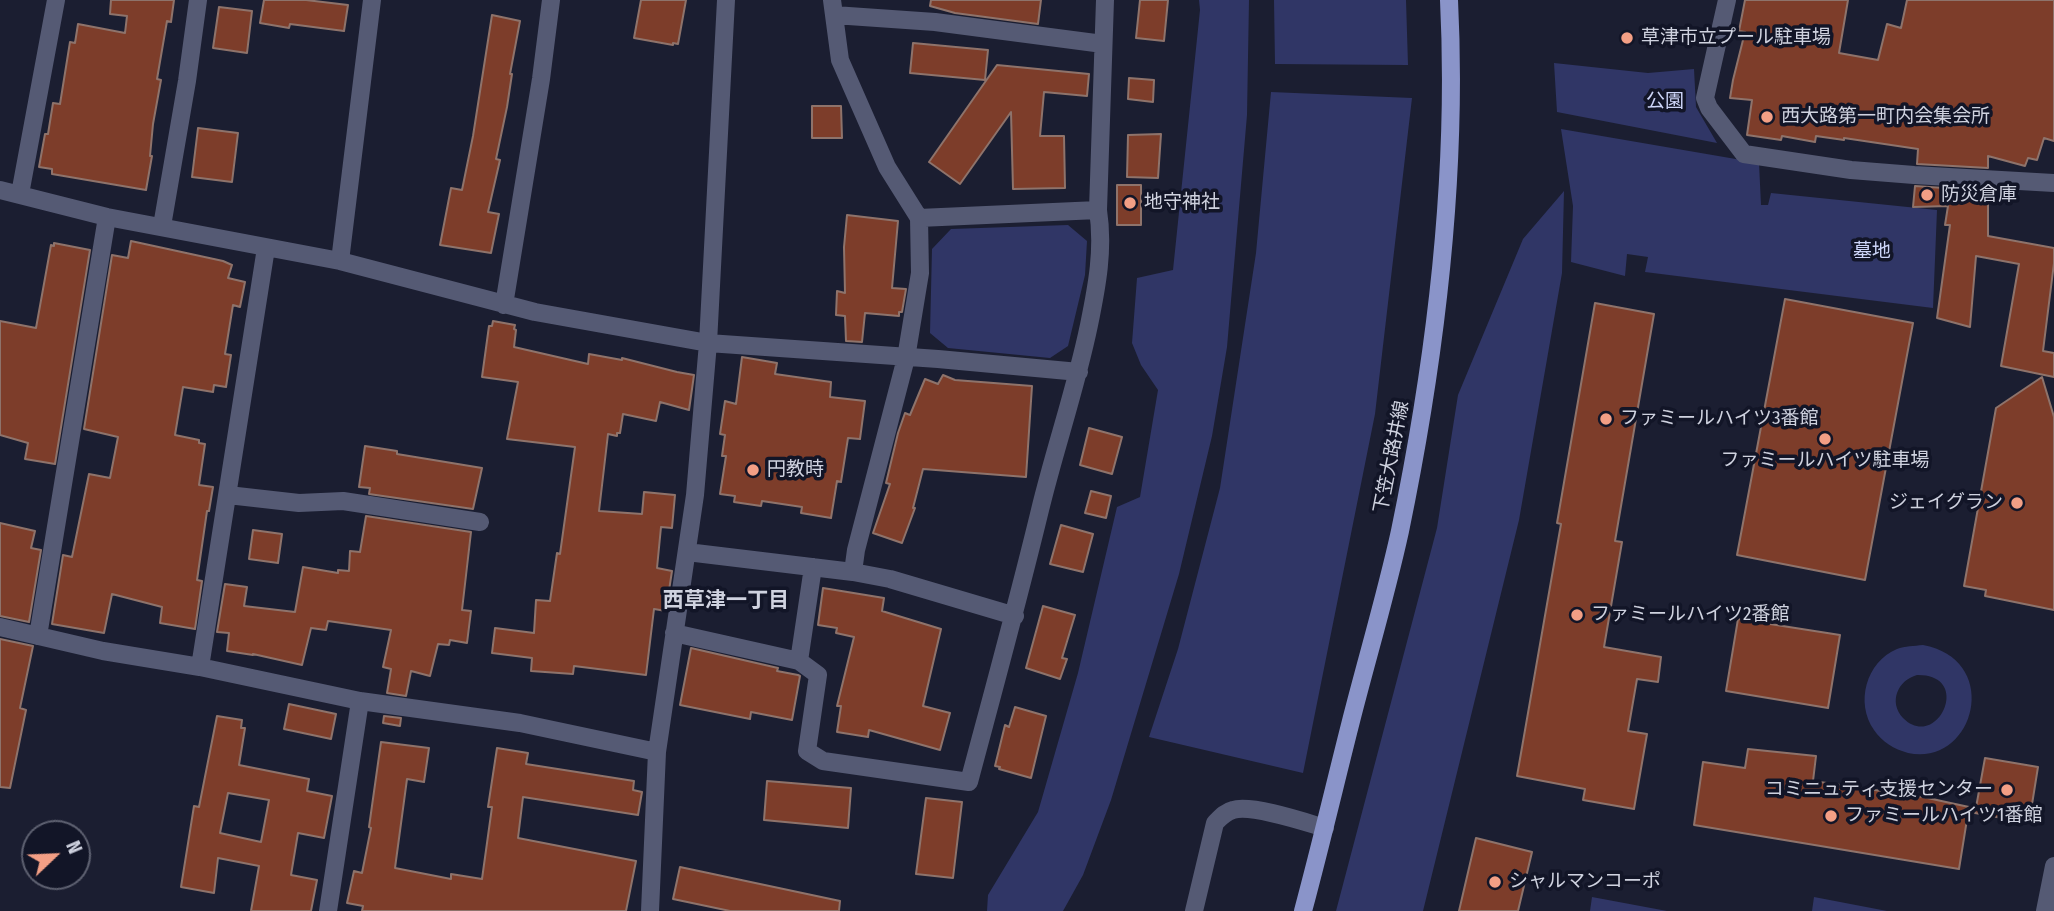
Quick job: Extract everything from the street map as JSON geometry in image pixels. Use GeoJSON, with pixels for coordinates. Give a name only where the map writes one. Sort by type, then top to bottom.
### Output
{"type":"FeatureCollection","features":[{"type":"Feature","properties":{"kind":"main road","name":"下笠大路井線"},"geometry":{"type":"LineString","coordinates":[[1303,911],[1399,533],[1425,395],[1447,200],[1451,114],[1449,0]]}},
{"type":"Feature","properties":{"kind":"street"},"geometry":{"type":"LineString","coordinates":[[20,194],[56,0]]}},
{"type":"Feature","properties":{"kind":"street"},"geometry":{"type":"LineString","coordinates":[[162,226],[198,0]]}},
{"type":"Feature","properties":{"kind":"street"},"geometry":{"type":"LineString","coordinates":[[340,261],[372,0]]}},
{"type":"Feature","properties":{"kind":"street"},"geometry":{"type":"LineString","coordinates":[[504,305],[541,79],[551,0]]}},
{"type":"Feature","properties":{"kind":"street"},"geometry":{"type":"LineString","coordinates":[[650,911],[657,752],[695,495],[708,343],[726,0]]}},
{"type":"Feature","properties":{"kind":"street"},"geometry":{"type":"LineString","coordinates":[[674,633],[799,661],[818,675],[807,751],[823,761],[968,782],[1079,372],[1108,233],[1098,210],[1105,0]]}},
{"type":"Feature","properties":{"kind":"street"},"geometry":{"type":"LineString","coordinates":[[1727,0],[1705,98],[1709,108],[1744,155],[1851,170],[2054,183]]}},
{"type":"Feature","properties":{"kind":"street"},"geometry":{"type":"LineString","coordinates":[[853,572],[856,550],[906,358],[920,273],[919,218],[887,167],[840,61],[833,8],[1103,44]]}},
{"type":"Feature","properties":{"kind":"street"},"geometry":{"type":"LineString","coordinates":[[0,190],[107,217],[340,261],[504,305],[708,343],[1079,372]]}},
{"type":"Feature","properties":{"kind":"street"},"geometry":{"type":"LineString","coordinates":[[919,218],[1098,210]]}},
{"type":"Feature","properties":{"kind":"street"},"geometry":{"type":"LineString","coordinates":[[38,636],[107,217]]}},
{"type":"Feature","properties":{"kind":"street"},"geometry":{"type":"LineString","coordinates":[[200,667],[267,248]]}},
{"type":"Feature","properties":{"kind":"street"},"geometry":{"type":"LineString","coordinates":[[228,495],[299,503],[343,501],[480,522]]}},
{"type":"Feature","properties":{"kind":"street"},"geometry":{"type":"LineString","coordinates":[[687,552],[890,579],[1015,616]]}},
{"type":"Feature","properties":{"kind":"street"},"geometry":{"type":"LineString","coordinates":[[799,661],[813,568]]}},
{"type":"Feature","properties":{"kind":"street"},"geometry":{"type":"LineString","coordinates":[[0,627],[103,651],[200,667],[360,701],[520,723],[657,752]]}},
{"type":"Feature","properties":{"kind":"street"},"geometry":{"type":"LineString","coordinates":[[328,911],[360,701]]}},
{"type":"Feature","properties":{"kind":"street"},"geometry":{"type":"LineString","coordinates":[[1194,911],[1215,823],[1226,812],[1236,808],[1250,809],[1325,828]]}},
{"type":"Feature","properties":{"kind":"street"},"geometry":{"type":"LineString","coordinates":[[2049,901],[2054,866]]}},
{"type":"Feature","properties":{"kind":"green space"},"geometry":{"type":"Polygon","coordinates":[[[1199,0],[1249,0],[1247,115],[1227,347],[1212,436],[1179,574],[1111,800],[1083,875],[1063,911],[987,911],[988,895],[1038,812],[1078,673],[1117,507],[1140,497],[1158,390],[1141,365],[1132,343],[1137,278],[1173,270],[1199,0]]]}},
{"type":"Feature","properties":{"kind":"green space"},"geometry":{"type":"Polygon","coordinates":[[[1274,0],[1406,0],[1408,65],[1275,64],[1274,0]]]}},
{"type":"Feature","properties":{"kind":"green space","name":"公園"},"geometry":{"type":"Polygon","coordinates":[[[1554,63],[1648,73],[1694,69],[1696,107],[1717,143],[1557,112],[1554,63]]]}},
{"type":"Feature","properties":{"kind":"green space"},"geometry":{"type":"Polygon","coordinates":[[[1271,92],[1412,98],[1375,414],[1303,773],[1149,737],[1178,649],[1220,488],[1256,253],[1271,92]]]}},
{"type":"Feature","properties":{"kind":"green space","name":"墓地"},"geometry":{"type":"Polygon","coordinates":[[[1561,129],[1759,163],[1761,205],[1768,205],[1771,193],[1937,210],[1933,308],[1645,272],[1648,257],[1627,254],[1625,276],[1571,262],[1573,206],[1561,129]]]}},
{"type":"Feature","properties":{"kind":"green space"},"geometry":{"type":"Polygon","coordinates":[[[1564,191],[1562,273],[1519,520],[1423,911],[1336,911],[1437,528],[1458,395],[1523,239],[1564,191]]]}},
{"type":"Feature","properties":{"kind":"green space"},"geometry":{"type":"Polygon","coordinates":[[[1068,225],[1087,241],[1085,275],[1068,346],[1050,358],[948,348],[930,333],[932,249],[951,229],[1068,225]]]}},
{"type":"Feature","properties":{"kind":"green space"},"geometry":{"type":"Polygon","coordinates":[[[1923,645],[1948,655],[1964,670],[1971,689],[1971,710],[1963,729],[1950,744],[1931,753],[1908,753],[1889,744],[1877,734],[1868,719],[1865,696],[1871,673],[1886,655],[1900,648],[1923,645]],[[1917,675],[1905,682],[1897,692],[1896,705],[1899,712],[1916,726],[1928,725],[1937,719],[1944,709],[1947,697],[1944,686],[1934,678],[1917,675]]]}},
{"type":"Feature","properties":{"kind":"green space"},"geometry":{"type":"Polygon","coordinates":[[[1592,897],[1667,911],[1590,911],[1592,897]]]}},
{"type":"Feature","properties":{"kind":"green space"},"geometry":{"type":"Polygon","coordinates":[[[1814,897],[1887,911],[1812,911],[1814,897]]]}},
{"type":"Feature","properties":{"kind":"building"},"geometry":{"type":"Polygon","coordinates":[[[111,0],[174,0],[171,22],[167,21],[157,79],[161,80],[146,190],[52,174],[52,169],[39,167],[53,103],[60,104],[70,42],[75,43],[78,24],[125,33],[127,16],[110,14],[111,0]]]}},
{"type":"Feature","properties":{"kind":"building"},"geometry":{"type":"Polygon","coordinates":[[[264,0],[306,0],[348,5],[344,31],[290,24],[289,28],[260,23],[264,0]]]}},
{"type":"Feature","properties":{"kind":"building"},"geometry":{"type":"Polygon","coordinates":[[[641,0],[686,0],[678,44],[634,38],[641,0]]]}},
{"type":"Feature","properties":{"kind":"building"},"geometry":{"type":"Polygon","coordinates":[[[931,0],[1041,0],[1038,24],[955,13],[930,6],[931,0]]]}},
{"type":"Feature","properties":{"kind":"building"},"geometry":{"type":"Polygon","coordinates":[[[1140,0],[1168,0],[1164,41],[1136,38],[1140,0]]]}},
{"type":"Feature","properties":{"kind":"building"},"geometry":{"type":"Polygon","coordinates":[[[1745,0],[1848,0],[1839,53],[1878,60],[1887,24],[1901,28],[1907,0],[2054,0],[2054,141],[2044,138],[2037,160],[2028,158],[2025,166],[1988,156],[1988,168],[1917,164],[1918,149],[1844,138],[1816,136],[1815,142],[1782,136],[1781,140],[1747,135],[1752,100],[1730,98],[1745,32],[1739,31],[1745,0]]]}},
{"type":"Feature","properties":{"kind":"building"},"geometry":{"type":"Polygon","coordinates":[[[219,7],[252,11],[247,53],[213,48],[219,7]]]}},
{"type":"Feature","properties":{"kind":"building"},"geometry":{"type":"Polygon","coordinates":[[[492,15],[520,21],[496,159],[500,160],[488,212],[499,214],[491,253],[440,245],[451,188],[462,190],[492,15]]]}},
{"type":"Feature","properties":{"kind":"building"},"geometry":{"type":"Polygon","coordinates":[[[913,43],[988,50],[985,80],[910,73],[913,43]]]}},
{"type":"Feature","properties":{"kind":"building"},"geometry":{"type":"Polygon","coordinates":[[[997,65],[1089,74],[1087,96],[1044,92],[1040,136],[1064,136],[1065,188],[1013,189],[1011,112],[960,184],[929,162],[997,65]]]}},
{"type":"Feature","properties":{"kind":"building"},"geometry":{"type":"Polygon","coordinates":[[[1129,78],[1154,80],[1153,102],[1128,99],[1129,78]]]}},
{"type":"Feature","properties":{"kind":"building"},"geometry":{"type":"Polygon","coordinates":[[[812,106],[841,106],[842,138],[812,138],[812,106]]]}},
{"type":"Feature","properties":{"kind":"building"},"geometry":{"type":"Polygon","coordinates":[[[198,128],[238,133],[232,182],[192,177],[198,128]]]}},
{"type":"Feature","properties":{"kind":"building"},"geometry":{"type":"Polygon","coordinates":[[[1161,134],[1158,178],[1127,177],[1128,135],[1161,134]]]}},
{"type":"Feature","properties":{"kind":"building"},"geometry":{"type":"Polygon","coordinates":[[[1117,185],[1141,185],[1141,225],[1117,225],[1117,185]]]}},
{"type":"Feature","properties":{"kind":"building"},"geometry":{"type":"Polygon","coordinates":[[[1915,186],[1988,191],[1988,236],[2054,248],[2043,351],[2054,353],[2054,377],[2001,366],[2019,264],[1976,256],[1970,327],[1937,318],[1950,225],[1945,225],[1948,206],[1913,207],[1915,186]]]}},
{"type":"Feature","properties":{"kind":"building"},"geometry":{"type":"Polygon","coordinates":[[[847,215],[898,221],[892,288],[906,289],[902,312],[899,312],[899,316],[865,313],[862,342],[846,341],[845,316],[836,315],[837,291],[845,293],[844,247],[847,215]]]}},
{"type":"Feature","properties":{"kind":"building"},"geometry":{"type":"Polygon","coordinates":[[[131,241],[223,261],[232,265],[228,278],[245,282],[240,307],[233,305],[225,354],[231,355],[226,387],[214,385],[213,392],[183,387],[175,435],[199,440],[199,443],[205,444],[199,485],[213,487],[197,580],[202,581],[195,629],[160,623],[162,607],[112,594],[104,633],[52,624],[63,555],[72,557],[89,474],[110,478],[118,437],[84,429],[112,255],[128,258],[131,241]]]}},
{"type":"Feature","properties":{"kind":"building"},"geometry":{"type":"Polygon","coordinates":[[[54,243],[90,250],[55,464],[25,459],[28,443],[0,435],[0,321],[36,328],[51,245],[54,246],[54,243]]]}},
{"type":"Feature","properties":{"kind":"building","name":"ファミールハイツ駐車場"},"geometry":{"type":"Polygon","coordinates":[[[1785,299],[1913,323],[1865,580],[1737,555],[1785,299]]]}},
{"type":"Feature","properties":{"kind":"building"},"geometry":{"type":"Polygon","coordinates":[[[1595,303],[1654,314],[1615,541],[1622,542],[1604,647],[1661,657],[1658,682],[1637,679],[1628,731],[1647,734],[1634,809],[1583,800],[1585,789],[1517,776],[1561,524],[1557,523],[1595,303]]]}},
{"type":"Feature","properties":{"kind":"building"},"geometry":{"type":"Polygon","coordinates":[[[493,321],[515,325],[514,347],[588,364],[589,354],[622,358],[694,375],[689,410],[660,402],[656,421],[623,414],[620,433],[617,433],[617,436],[608,434],[599,511],[642,514],[644,492],[675,495],[672,528],[661,527],[657,568],[672,571],[666,611],[654,609],[646,675],[574,666],[573,674],[531,671],[532,658],[492,653],[495,628],[534,633],[536,600],[550,601],[557,553],[560,554],[575,447],[507,439],[518,382],[482,377],[489,326],[492,326],[493,321]]]}},
{"type":"Feature","properties":{"kind":"building"},"geometry":{"type":"Polygon","coordinates":[[[742,357],[777,363],[775,374],[831,382],[830,397],[865,401],[860,439],[848,438],[841,482],[837,481],[831,518],[801,513],[802,507],[762,501],[761,506],[734,502],[735,496],[720,494],[726,456],[722,456],[725,435],[720,434],[725,401],[736,404],[742,357]]]}},
{"type":"Feature","properties":{"kind":"building"},"geometry":{"type":"Polygon","coordinates":[[[943,375],[955,380],[1032,386],[1026,477],[923,469],[915,508],[902,543],[873,533],[890,484],[886,483],[905,413],[910,415],[925,379],[938,384],[943,375]]]}},
{"type":"Feature","properties":{"kind":"building","name":"ジェイグラン"},"geometry":{"type":"Polygon","coordinates":[[[2042,377],[2054,417],[2054,610],[1985,596],[1986,590],[1964,586],[1996,408],[2042,377]]]}},
{"type":"Feature","properties":{"kind":"building"},"geometry":{"type":"Polygon","coordinates":[[[1089,428],[1122,437],[1112,474],[1080,465],[1089,428]]]}},
{"type":"Feature","properties":{"kind":"building"},"geometry":{"type":"Polygon","coordinates":[[[365,446],[482,468],[473,509],[369,494],[370,488],[359,487],[365,446]]]}},
{"type":"Feature","properties":{"kind":"building"},"geometry":{"type":"Polygon","coordinates":[[[1091,491],[1111,496],[1106,518],[1085,513],[1091,491]]]}},
{"type":"Feature","properties":{"kind":"building"},"geometry":{"type":"Polygon","coordinates":[[[366,516],[471,532],[462,610],[471,611],[467,643],[450,640],[449,645],[438,644],[430,676],[411,671],[406,696],[387,693],[391,669],[383,667],[391,630],[328,621],[326,630],[311,628],[302,665],[227,651],[229,633],[217,632],[225,584],[247,587],[244,606],[295,612],[303,567],[338,573],[338,570],[349,571],[350,551],[360,552],[366,516]]]}},
{"type":"Feature","properties":{"kind":"building"},"geometry":{"type":"Polygon","coordinates":[[[0,523],[35,531],[31,548],[41,550],[29,622],[0,616],[0,523]]]}},
{"type":"Feature","properties":{"kind":"building"},"geometry":{"type":"Polygon","coordinates":[[[1061,525],[1093,534],[1083,572],[1050,564],[1061,525]]]}},
{"type":"Feature","properties":{"kind":"building"},"geometry":{"type":"Polygon","coordinates":[[[253,530],[282,534],[278,563],[249,559],[253,530]]]}},
{"type":"Feature","properties":{"kind":"building"},"geometry":{"type":"Polygon","coordinates":[[[823,588],[884,598],[882,611],[941,629],[923,706],[950,713],[940,750],[869,730],[868,737],[837,732],[841,706],[837,706],[854,637],[836,633],[837,628],[818,625],[823,588]]]}},
{"type":"Feature","properties":{"kind":"building"},"geometry":{"type":"Polygon","coordinates":[[[1043,606],[1075,615],[1062,658],[1067,659],[1060,679],[1026,668],[1043,606]]]}},
{"type":"Feature","properties":{"kind":"building"},"geometry":{"type":"Polygon","coordinates":[[[1738,619],[1840,635],[1828,708],[1726,691],[1738,619]]]}},
{"type":"Feature","properties":{"kind":"building"},"geometry":{"type":"Polygon","coordinates":[[[0,639],[33,646],[20,708],[26,710],[10,788],[0,787],[0,639]]]}},
{"type":"Feature","properties":{"kind":"building"},"geometry":{"type":"Polygon","coordinates":[[[691,648],[778,668],[777,671],[800,676],[792,720],[751,712],[750,719],[680,705],[691,648]]]}},
{"type":"Feature","properties":{"kind":"building"},"geometry":{"type":"Polygon","coordinates":[[[289,704],[336,714],[331,739],[284,729],[289,704]]]}},
{"type":"Feature","properties":{"kind":"building"},"geometry":{"type":"Polygon","coordinates":[[[1015,707],[1046,716],[1031,778],[995,766],[1005,725],[1009,727],[1015,707]]]}},
{"type":"Feature","properties":{"kind":"building"},"geometry":{"type":"Polygon","coordinates":[[[217,716],[242,720],[241,728],[245,728],[239,765],[309,779],[307,791],[332,796],[324,838],[298,833],[291,875],[317,880],[311,911],[251,911],[259,866],[218,858],[214,893],[181,887],[194,806],[199,807],[217,716]],[[228,793],[220,833],[261,842],[269,800],[228,793]]]}},
{"type":"Feature","properties":{"kind":"building"},"geometry":{"type":"Polygon","coordinates":[[[384,716],[401,718],[400,726],[383,723],[384,716]]]}},
{"type":"Feature","properties":{"kind":"building"},"geometry":{"type":"Polygon","coordinates":[[[381,742],[429,748],[424,782],[407,779],[395,868],[451,879],[451,874],[482,879],[492,807],[488,807],[497,748],[528,753],[526,764],[634,781],[633,790],[642,792],[638,815],[523,797],[518,838],[636,861],[626,911],[362,911],[363,906],[347,903],[354,871],[362,873],[371,828],[369,827],[381,742]]]}},
{"type":"Feature","properties":{"kind":"building","name":"ファミールハイツ1番館"},"geometry":{"type":"Polygon","coordinates":[[[1748,749],[1816,756],[1813,781],[1923,797],[1969,807],[1959,869],[1694,825],[1703,762],[1745,768],[1748,749]]]}},
{"type":"Feature","properties":{"kind":"building","name":"コミニュティ支援センター"},"geometry":{"type":"Polygon","coordinates":[[[1985,758],[2038,767],[2029,823],[1975,813],[1985,758]]]}},
{"type":"Feature","properties":{"kind":"building"},"geometry":{"type":"Polygon","coordinates":[[[767,781],[851,788],[848,828],[764,820],[767,781]]]}},
{"type":"Feature","properties":{"kind":"building"},"geometry":{"type":"Polygon","coordinates":[[[926,798],[962,802],[953,878],[916,874],[926,798]]]}},
{"type":"Feature","properties":{"kind":"building","name":"シャルマンコーポ"},"geometry":{"type":"Polygon","coordinates":[[[1476,838],[1532,852],[1518,911],[1459,911],[1476,838]]]}},
{"type":"Feature","properties":{"kind":"building"},"geometry":{"type":"Polygon","coordinates":[[[680,867],[840,901],[839,911],[730,911],[673,899],[680,867]]]}},
{"type":"Feature","properties":{"kind":"place","name":"草津市立プール駐車場"},"geometry":{"type":"Point","coordinates":[1627,38]}},
{"type":"Feature","properties":{"kind":"place","name":"西大路第一町内会集会所"},"geometry":{"type":"Point","coordinates":[1767,117]}},
{"type":"Feature","properties":{"kind":"place","name":"防災倉庫"},"geometry":{"type":"Point","coordinates":[1927,195]}},
{"type":"Feature","properties":{"kind":"place","name":"地守神社"},"geometry":{"type":"Point","coordinates":[1130,203]}},
{"type":"Feature","properties":{"kind":"place","name":"ファミールハイツ3番館"},"geometry":{"type":"Point","coordinates":[1606,419]}},
{"type":"Feature","properties":{"kind":"place","name":"ファミールハイツ駐車場"},"geometry":{"type":"Point","coordinates":[1825,439]}},
{"type":"Feature","properties":{"kind":"place","name":"円教時"},"geometry":{"type":"Point","coordinates":[753,470]}},
{"type":"Feature","properties":{"kind":"place","name":"ジェイグラン"},"geometry":{"type":"Point","coordinates":[2017,503]}},
{"type":"Feature","properties":{"kind":"place","name":"ファミールハイツ2番館"},"geometry":{"type":"Point","coordinates":[1577,615]}},
{"type":"Feature","properties":{"kind":"place","name":"コミニュティ支援センター"},"geometry":{"type":"Point","coordinates":[2007,790]}},
{"type":"Feature","properties":{"kind":"place","name":"ファミールハイツ1番館"},"geometry":{"type":"Point","coordinates":[1831,816]}},
{"type":"Feature","properties":{"kind":"place","name":"シャルマンコーポ"},"geometry":{"type":"Point","coordinates":[1495,882]}},
{"type":"Feature","properties":{"kind":"district","name":"西草津一丁目"},"geometry":{"type":"Point","coordinates":[726,601]}}]}
